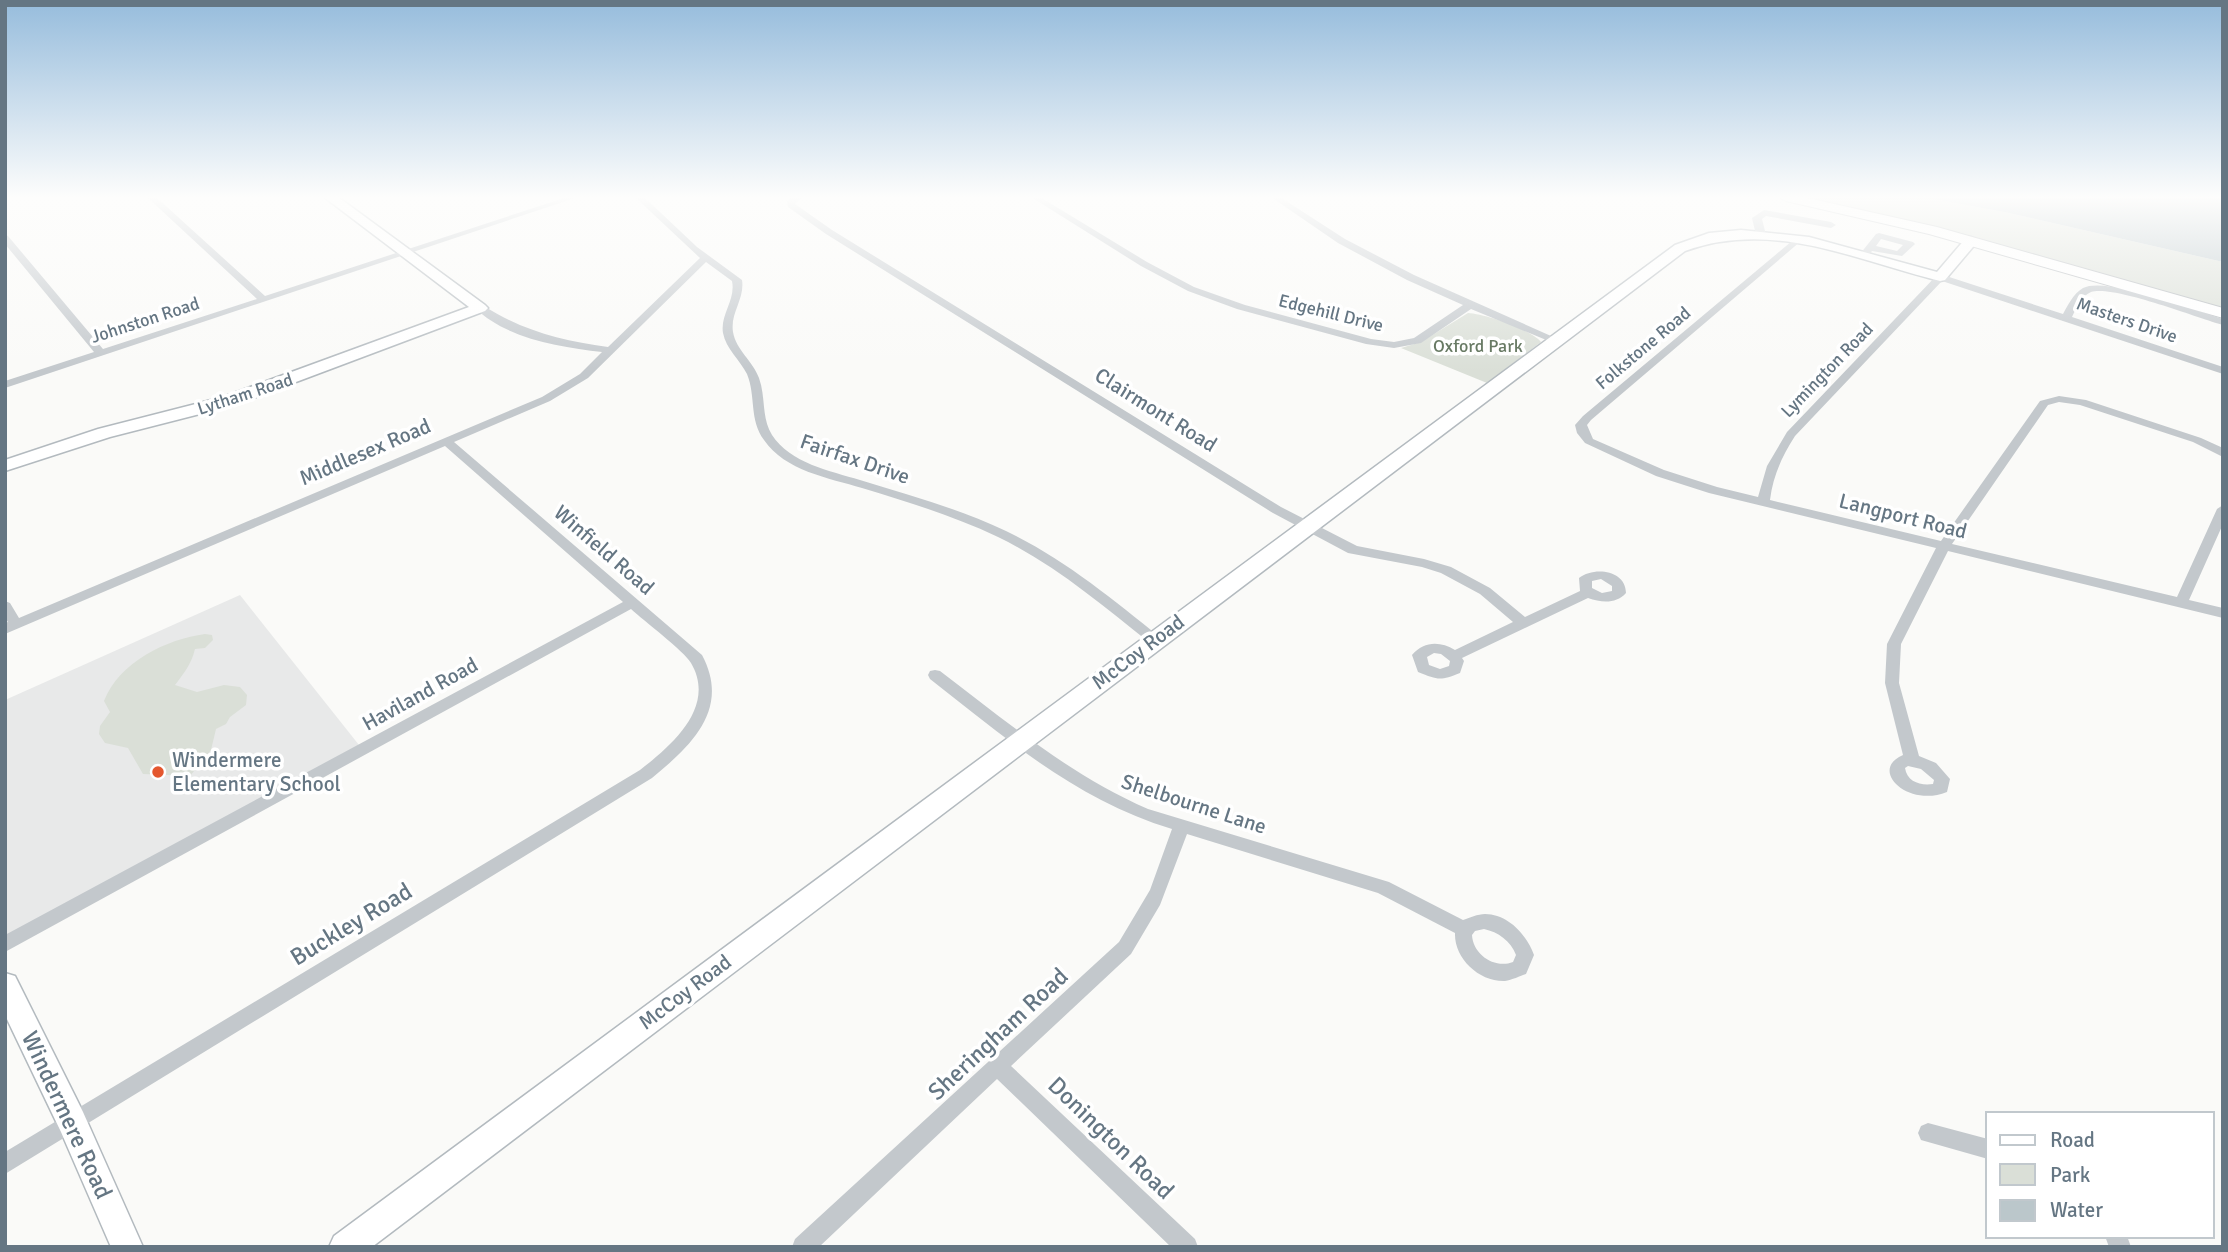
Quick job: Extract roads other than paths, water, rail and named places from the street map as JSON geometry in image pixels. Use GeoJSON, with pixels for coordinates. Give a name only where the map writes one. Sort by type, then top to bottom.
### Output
{"type":"FeatureCollection","features":[{"type":"Feature","properties":{"kind":"main road"},"geometry":{"type":"LineString","coordinates":[[410,255],[480,309]]}},
{"type":"Feature","properties":{"kind":"main road","name":"McCoy Road"},"geometry":{"type":"LineString","coordinates":[[345,1247],[1306,526],[1672,255]]}},
{"type":"Feature","properties":{"kind":"main road","name":"McCoy Road"},"geometry":{"type":"LineString","coordinates":[[1876,255],[1940,277]]}},
{"type":"Feature","properties":{"kind":"main road"},"geometry":{"type":"LineString","coordinates":[[1940,277],[1959,255]]}},
{"type":"Feature","properties":{"kind":"main road"},"geometry":{"type":"LineString","coordinates":[[2021,255],[2223,313]]}},
{"type":"Feature","properties":{"kind":"main road","name":"Lytham Road"},"geometry":{"type":"LineString","coordinates":[[5,466],[104,433],[229,401],[480,309]]}},
{"type":"Feature","properties":{"kind":"main road","name":"Windermere Road"},"geometry":{"type":"LineString","coordinates":[[5,985],[72,1122],[127,1247]]}},
{"type":"Feature","properties":{"kind":"street"},"geometry":{"type":"LineString","coordinates":[[20,255],[101,353]]}},
{"type":"Feature","properties":{"kind":"street"},"geometry":{"type":"LineString","coordinates":[[215,255],[263,299]]}},
{"type":"Feature","properties":{"kind":"street","name":"Johnston Road"},"geometry":{"type":"LineString","coordinates":[[5,385],[396,255]]}},
{"type":"Feature","properties":{"kind":"street","name":"Fairfax Drive"},"geometry":{"type":"LineString","coordinates":[[702,255],[737,280],[738,294],[728,320],[731,342],[747,362],[755,380],[761,426],[772,444],[785,456],[805,467],[978,523],[1030,549],[1071,575],[1155,640]]}},
{"type":"Feature","properties":{"kind":"street","name":"Clairmont Road"},"geometry":{"type":"LineString","coordinates":[[868,255],[1306,526],[1362,553],[1424,563],[1446,570],[1485,591],[1523,623]]}},
{"type":"Feature","properties":{"kind":"street","name":"Edgehill Drive"},"geometry":{"type":"LineString","coordinates":[[1130,255],[1191,289],[1241,307],[1370,342],[1403,345],[1417,341],[1469,306]]}},
{"type":"Feature","properties":{"kind":"street"},"geometry":{"type":"LineString","coordinates":[[1365,255],[1469,306],[1555,340]]}},
{"type":"Feature","properties":{"kind":"street","name":"Folkstone Road"},"geometry":{"type":"LineString","coordinates":[[1583,433],[1581,425],[1587,418],[1779,255]]}},
{"type":"Feature","properties":{"kind":"street","name":"Middlesex Road"},"geometry":{"type":"LineString","coordinates":[[11,626],[568,387],[610,351],[705,258]]}},
{"type":"Feature","properties":{"kind":"street","name":"Masters Drive"},"geometry":{"type":"LineString","coordinates":[[1940,277],[2223,371]]}},
{"type":"Feature","properties":{"kind":"street","name":"Lymington Road"},"geometry":{"type":"LineString","coordinates":[[1764,502],[1765,483],[1775,459],[1791,434],[1940,277]]}},
{"type":"Feature","properties":{"kind":"street"},"geometry":{"type":"LineString","coordinates":[[2066,318],[2081,294],[2092,288],[2117,291],[2223,322]]}},
{"type":"Feature","properties":{"kind":"street"},"geometry":{"type":"LineString","coordinates":[[480,309],[498,321],[535,338],[610,351]]}},
{"type":"Feature","properties":{"kind":"street"},"geometry":{"type":"LineString","coordinates":[[1912,760],[1892,683],[1894,643],[1944,546],[2044,404],[2059,398],[2075,400],[2197,440],[2223,453]]}},
{"type":"Feature","properties":{"kind":"street","name":"Langport Road"},"geometry":{"type":"LineString","coordinates":[[1583,433],[1589,441],[1601,448],[1660,473],[1713,490],[2223,613]]}},
{"type":"Feature","properties":{"kind":"street","name":"Winfield Road"},"geometry":{"type":"LineString","coordinates":[[446,441],[696,659],[704,673],[706,690],[703,706]]}},
{"type":"Feature","properties":{"kind":"street"},"geometry":{"type":"LineString","coordinates":[[2181,603],[2223,509]]}},
{"type":"Feature","properties":{"kind":"street"},"geometry":{"type":"LineString","coordinates":[[1454,656],[1589,592]]}},
{"type":"Feature","properties":{"kind":"street","name":"Haviland Road"},"geometry":{"type":"LineString","coordinates":[[5,944],[633,603]]}},
{"type":"Feature","properties":{"kind":"street"},"geometry":{"type":"LineString","coordinates":[[5,606],[11,626]]}},
{"type":"Feature","properties":{"kind":"street","name":"Shelbourne Lane"},"geometry":{"type":"LineString","coordinates":[[935,675],[1098,794],[1143,814],[1382,887],[1464,929]]}},
{"type":"Feature","properties":{"kind":"street","name":"Buckley Road"},"geometry":{"type":"LineString","coordinates":[[5,1164],[646,774],[684,741],[696,725],[703,706]]}},
{"type":"Feature","properties":{"kind":"street","name":"Sheringham Road"},"geometry":{"type":"LineString","coordinates":[[803,1247],[1125,948],[1143,924],[1162,888],[1181,826]]}},
{"type":"Feature","properties":{"kind":"street","name":"Donington Road"},"geometry":{"type":"LineString","coordinates":[[998,1067],[1187,1247]]}},
{"type":"Feature","properties":{"kind":"street"},"geometry":{"type":"LineString","coordinates":[[1928,1133],[1986,1148]]}},
{"type":"Feature","properties":{"kind":"water"},"geometry":{"type":"Polygon","coordinates":[[[2194,255],[2223,255],[2223,262],[2194,255]]]}},
{"type":"Feature","properties":{"kind":"place","name":"Windermere Elementary School"},"geometry":{"type":"Point","coordinates":[158,772]}},
{"type":"Feature","properties":{"kind":"park label","name":"Oxford Park"},"geometry":{"type":"Point","coordinates":[1478,346]}}]}
